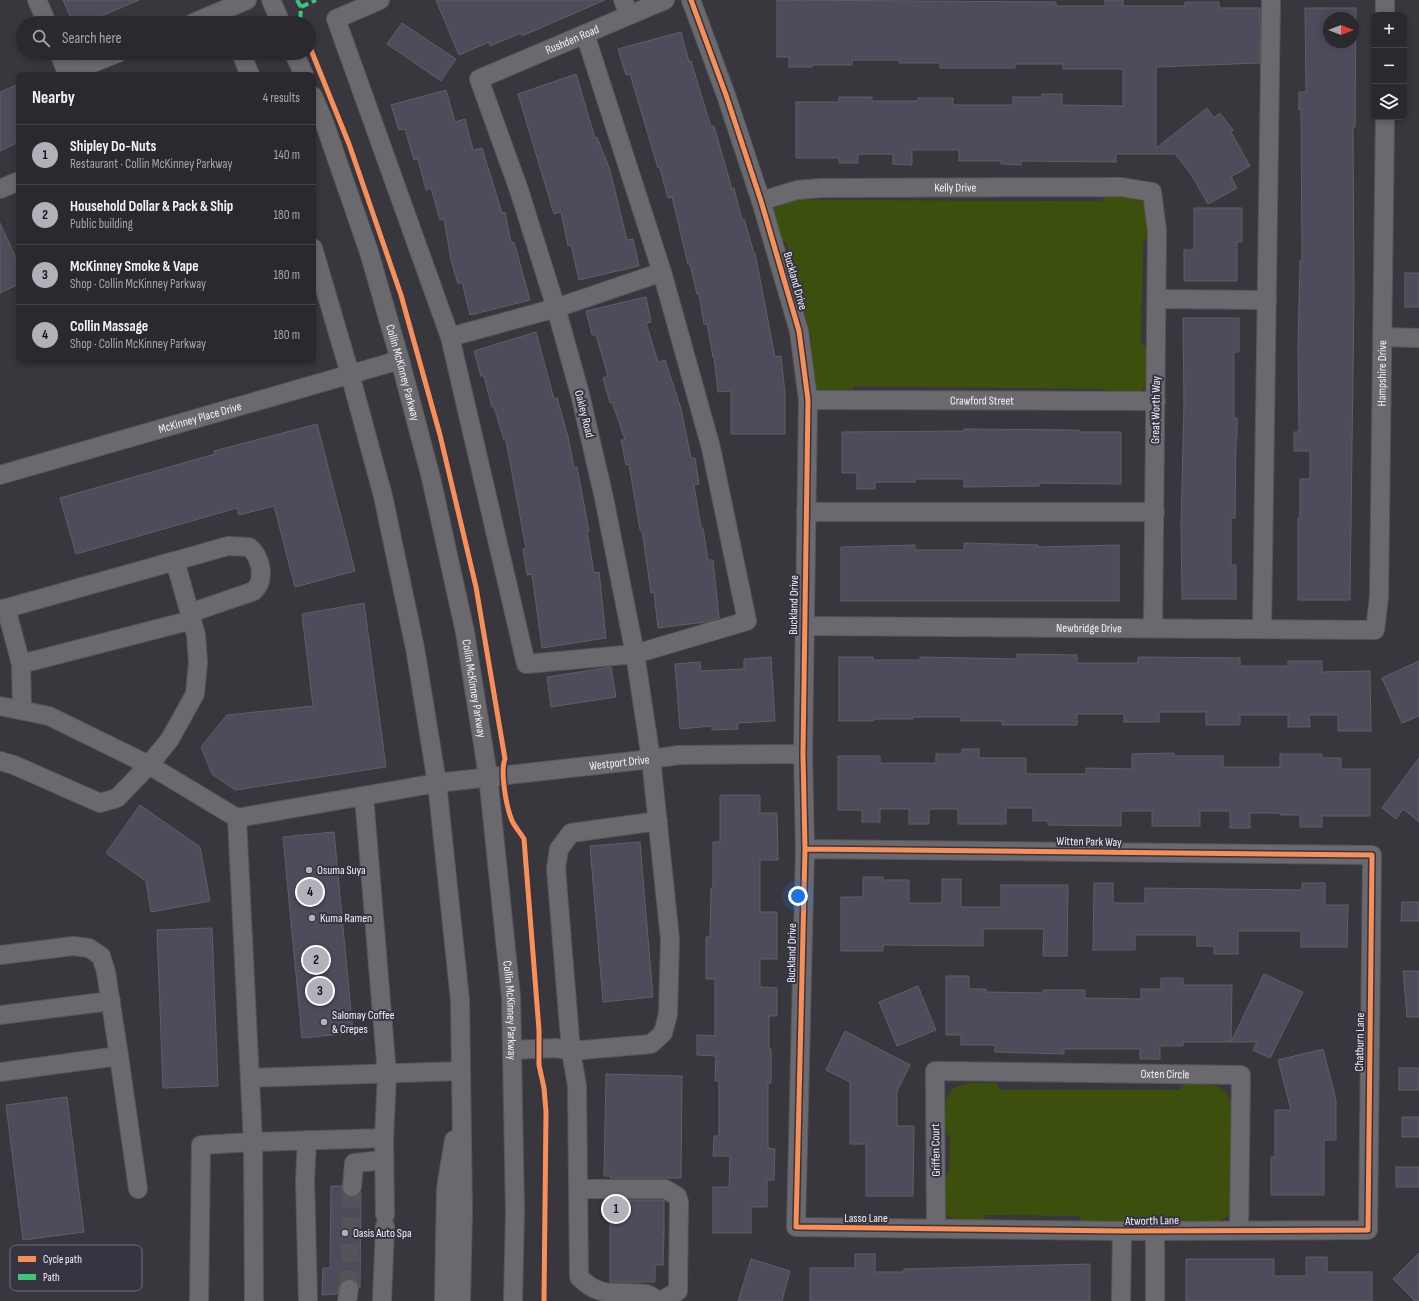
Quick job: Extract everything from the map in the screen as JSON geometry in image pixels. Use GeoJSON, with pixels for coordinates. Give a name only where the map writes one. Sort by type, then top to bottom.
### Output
{"type":"FeatureCollection","features":[{"type":"Feature","properties":{"kind":"street"},"geometry":{"type":"LineString","coordinates":[[37,0],[43,16]]}},
{"type":"Feature","properties":{"kind":"street"},"geometry":{"type":"LineString","coordinates":[[211,16],[247,0]]}},
{"type":"Feature","properties":{"kind":"street"},"geometry":{"type":"LineString","coordinates":[[271,0],[278,16]]}},
{"type":"Feature","properties":{"kind":"street"},"geometry":{"type":"LineString","coordinates":[[380,0],[336,19],[450,338],[526,664],[635,654],[747,621],[711,448],[662,272],[585,34]]}},
{"type":"Feature","properties":{"kind":"street","name":"Rushden Road"},"geometry":{"type":"LineString","coordinates":[[479,79],[585,34],[626,8],[665,0]]}},
{"type":"Feature","properties":{"kind":"street","name":"Buckland Drive"},"geometry":{"type":"LineString","coordinates":[[691,0],[726,95],[761,201],[799,332],[808,400],[803,754],[805,849],[796,1228]]}},
{"type":"Feature","properties":{"kind":"street"},"geometry":{"type":"LineString","coordinates":[[1262,629],[1271,0]]}},
{"type":"Feature","properties":{"kind":"street"},"geometry":{"type":"LineString","coordinates":[[1385,0],[1385,12]]}},
{"type":"Feature","properties":{"kind":"street"},"geometry":{"type":"LineString","coordinates":[[62,60],[67,72]]}},
{"type":"Feature","properties":{"kind":"street"},"geometry":{"type":"LineString","coordinates":[[73,72],[101,60]]}},
{"type":"Feature","properties":{"kind":"street"},"geometry":{"type":"LineString","coordinates":[[244,60],[249,72]]}},
{"type":"Feature","properties":{"kind":"street"},"geometry":{"type":"LineString","coordinates":[[297,60],[303,72]]}},
{"type":"Feature","properties":{"kind":"street","name":"Oakley Road"},"geometry":{"type":"LineString","coordinates":[[479,79],[519,190],[556,308],[580,394],[604,498],[635,654],[651,760],[670,939],[668,1014],[663,1033],[651,1044],[571,1051],[556,1048],[513,1050]]}},
{"type":"Feature","properties":{"kind":"street","name":"Collin McKinney Parkway"},"geometry":{"type":"LineString","coordinates":[[316,103],[369,252],[400,360],[431,478],[465,632],[488,776],[511,997],[515,1212],[513,1301]]}},
{"type":"Feature","properties":{"kind":"street","name":"Hampshire Drive"},"geometry":{"type":"LineString","coordinates":[[1375,630],[1379,597],[1385,120]]}},
{"type":"Feature","properties":{"kind":"street"},"geometry":{"type":"LineString","coordinates":[[0,189],[16,181]]}},
{"type":"Feature","properties":{"kind":"street","name":"Kelly Drive"},"geometry":{"type":"LineString","coordinates":[[761,201],[797,190],[821,188],[1120,187],[1152,192]]}},
{"type":"Feature","properties":{"kind":"street","name":"Great Worth Way"},"geometry":{"type":"LineString","coordinates":[[1152,192],[1157,231],[1153,628]]}},
{"type":"Feature","properties":{"kind":"street"},"geometry":{"type":"LineString","coordinates":[[316,258],[350,374],[383,496],[412,633],[437,783],[460,1000],[463,1211],[461,1301]]}},
{"type":"Feature","properties":{"kind":"street"},"geometry":{"type":"LineString","coordinates":[[450,338],[556,308],[662,272]]}},
{"type":"Feature","properties":{"kind":"street"},"geometry":{"type":"LineString","coordinates":[[1157,299],[1267,300]]}},
{"type":"Feature","properties":{"kind":"street"},"geometry":{"type":"LineString","coordinates":[[1383,337],[1419,338]]}},
{"type":"Feature","properties":{"kind":"street","name":"McKinney Place Drive"},"geometry":{"type":"LineString","coordinates":[[0,476],[400,360]]}},
{"type":"Feature","properties":{"kind":"street","name":"Crawford Street"},"geometry":{"type":"LineString","coordinates":[[808,400],[1156,401]]}},
{"type":"Feature","properties":{"kind":"street"},"geometry":{"type":"LineString","coordinates":[[806,512],[1155,512]]}},
{"type":"Feature","properties":{"kind":"street"},"geometry":{"type":"LineString","coordinates":[[21,664],[191,616],[254,591],[258,587],[260,578],[258,558],[249,547],[236,545],[3,609],[21,664],[22,710]]}},
{"type":"Feature","properties":{"kind":"street"},"geometry":{"type":"LineString","coordinates":[[0,761],[14,765],[100,803],[117,798],[149,765],[170,738],[195,694],[198,662],[196,635],[175,561]]}},
{"type":"Feature","properties":{"kind":"street","name":"Newbridge Drive"},"geometry":{"type":"LineString","coordinates":[[804,626],[1375,630]]}},
{"type":"Feature","properties":{"kind":"street"},"geometry":{"type":"LineString","coordinates":[[0,706],[49,716],[149,765],[237,818],[253,1142],[254,1301]]}},
{"type":"Feature","properties":{"kind":"street","name":"Westport Drive"},"geometry":{"type":"LineString","coordinates":[[237,818],[437,783],[488,776],[651,760],[679,754],[803,754]]}},
{"type":"Feature","properties":{"kind":"street"},"geometry":{"type":"LineString","coordinates":[[364,796],[387,1074],[384,1138],[385,1220],[382,1301]]}},
{"type":"Feature","properties":{"kind":"street"},"geometry":{"type":"LineString","coordinates":[[579,1189],[666,1189],[672,1191],[677,1196],[678,1291],[660,1301],[647,1294],[600,1292],[588,1286],[579,1277],[577,1086],[571,1051],[556,868],[559,849],[571,833],[658,821]]}},
{"type":"Feature","properties":{"kind":"street","name":"Witten Park Way"},"geometry":{"type":"LineString","coordinates":[[805,849],[1372,855]]}},
{"type":"Feature","properties":{"kind":"street","name":"Chatburn Lane"},"geometry":{"type":"LineString","coordinates":[[1368,1230],[1372,855]]}},
{"type":"Feature","properties":{"kind":"street"},"geometry":{"type":"LineString","coordinates":[[0,955],[73,946],[89,948],[100,956],[106,972],[111,1001],[138,1189]]}},
{"type":"Feature","properties":{"kind":"street"},"geometry":{"type":"LineString","coordinates":[[0,1015],[111,1001]]}},
{"type":"Feature","properties":{"kind":"street"},"geometry":{"type":"LineString","coordinates":[[0,1072],[119,1056]]}},
{"type":"Feature","properties":{"kind":"street"},"geometry":{"type":"LineString","coordinates":[[250,1078],[461,1071]]}},
{"type":"Feature","properties":{"kind":"street","name":"Griffen Court"},"geometry":{"type":"LineString","coordinates":[[935,1071],[936,1228]]}},
{"type":"Feature","properties":{"kind":"street","name":"Oxten Circle"},"geometry":{"type":"LineString","coordinates":[[935,1071],[1241,1075],[1239,1230]]}},
{"type":"Feature","properties":{"kind":"street"},"geometry":{"type":"LineString","coordinates":[[444,1301],[446,1188],[462,1090]]}},
{"type":"Feature","properties":{"kind":"street"},"geometry":{"type":"LineString","coordinates":[[199,1301],[201,1145],[384,1138]]}},
{"type":"Feature","properties":{"kind":"street"},"geometry":{"type":"LineString","coordinates":[[307,1140],[305,1180],[308,1301]]}},
{"type":"Feature","properties":{"kind":"street"},"geometry":{"type":"LineString","coordinates":[[352,1186],[354,1163],[384,1160]]}},
{"type":"Feature","properties":{"kind":"street","name":"Lasso Lane"},"geometry":{"type":"LineString","coordinates":[[796,1228],[936,1228]]}},
{"type":"Feature","properties":{"kind":"street","name":"Atworth Lane"},"geometry":{"type":"LineString","coordinates":[[936,1228],[1122,1231],[1368,1230]]}},
{"type":"Feature","properties":{"kind":"street"},"geometry":{"type":"LineString","coordinates":[[1121,1301],[1122,1231]]}},
{"type":"Feature","properties":{"kind":"street"},"geometry":{"type":"LineString","coordinates":[[1154,1301],[1155,1231]]}},
{"type":"Feature","properties":{"kind":"green space"},"geometry":{"type":"Polygon","coordinates":[[[1107,195],[1124,195],[1141,200],[1145,204],[1149,213],[1149,238],[1143,243],[1141,343],[1148,349],[1148,374],[1145,385],[1138,395],[1115,396],[1105,389],[855,386],[849,394],[821,393],[813,387],[807,349],[812,341],[787,244],[776,235],[773,212],[776,205],[805,196],[815,200],[1100,201],[1107,195]]]}},
{"type":"Feature","properties":{"kind":"green space"},"geometry":{"type":"Polygon","coordinates":[[[973,1083],[996,1083],[1000,1090],[1179,1090],[1185,1084],[1208,1084],[1220,1088],[1226,1092],[1232,1107],[1230,1211],[1227,1217],[1215,1223],[1083,1221],[1078,1216],[985,1215],[983,1221],[957,1221],[945,1214],[944,1176],[949,1171],[950,1138],[945,1128],[945,1110],[947,1097],[953,1089],[958,1086],[973,1083]]]}},
{"type":"Feature","properties":{"kind":"building"},"geometry":{"type":"Polygon","coordinates":[[[63,0],[139,0],[101,16],[70,16],[63,0]]]}},
{"type":"Feature","properties":{"kind":"building"},"geometry":{"type":"Polygon","coordinates":[[[436,0],[605,0],[522,36],[521,33],[490,46],[489,42],[459,55],[436,0]]]}},
{"type":"Feature","properties":{"kind":"building"},"geometry":{"type":"Polygon","coordinates":[[[777,0],[1056,2],[1056,6],[1105,6],[1105,0],[1123,0],[1123,6],[1185,6],[1185,2],[1219,2],[1219,8],[1260,8],[1260,63],[1156,67],[1156,148],[1207,108],[1214,118],[1220,113],[1233,130],[1231,132],[1250,166],[1231,177],[1237,188],[1208,204],[1191,174],[1175,154],[1116,154],[1116,162],[1021,161],[1021,165],[1001,164],[1001,161],[959,161],[959,150],[912,150],[912,165],[893,164],[893,154],[858,154],[858,163],[839,163],[839,158],[796,158],[796,102],[839,102],[839,97],[872,97],[872,101],[918,101],[918,98],[953,98],[953,105],[1013,105],[1013,97],[1042,97],[1042,94],[1062,94],[1062,105],[1123,106],[1123,69],[1063,69],[1063,64],[1015,64],[1015,68],[940,68],[940,63],[899,63],[899,60],[852,60],[852,65],[812,65],[812,67],[789,67],[789,57],[777,57],[777,0]]]}},
{"type":"Feature","properties":{"kind":"building"},"geometry":{"type":"Polygon","coordinates":[[[1305,8],[1356,8],[1356,12],[1323,12],[1323,48],[1356,48],[1355,127],[1353,127],[1354,295],[1350,600],[1298,600],[1298,518],[1300,518],[1300,479],[1310,479],[1310,451],[1294,451],[1294,432],[1299,432],[1298,350],[1300,261],[1302,261],[1301,110],[1299,110],[1299,92],[1306,92],[1305,8]]]}},
{"type":"Feature","properties":{"kind":"building"},"geometry":{"type":"Polygon","coordinates":[[[402,23],[456,59],[441,81],[387,44],[402,23]]]}},
{"type":"Feature","properties":{"kind":"building"},"geometry":{"type":"Polygon","coordinates":[[[681,32],[689,62],[691,61],[711,127],[714,126],[732,189],[734,188],[742,220],[744,219],[755,253],[775,357],[781,356],[785,393],[785,434],[731,434],[731,391],[718,392],[714,357],[707,324],[704,324],[699,294],[697,294],[690,264],[688,264],[672,197],[668,198],[630,74],[626,75],[618,49],[681,32]]]}},
{"type":"Feature","properties":{"kind":"building"},"geometry":{"type":"Polygon","coordinates":[[[576,74],[595,138],[597,137],[610,170],[627,240],[633,239],[639,266],[579,280],[571,245],[568,246],[561,212],[554,214],[518,94],[576,74]]]}},
{"type":"Feature","properties":{"kind":"building"},"geometry":{"type":"Polygon","coordinates":[[[16,85],[16,143],[0,151],[0,92],[16,85]]]}},
{"type":"Feature","properties":{"kind":"building"},"geometry":{"type":"Polygon","coordinates":[[[446,90],[455,122],[465,119],[473,150],[482,148],[502,213],[505,212],[511,243],[514,242],[530,300],[470,315],[462,282],[458,284],[451,260],[444,219],[440,220],[431,188],[426,190],[418,159],[414,160],[405,129],[399,130],[391,105],[446,90]]]}},
{"type":"Feature","properties":{"kind":"building"},"geometry":{"type":"Polygon","coordinates":[[[1194,208],[1242,208],[1242,242],[1237,242],[1237,281],[1184,281],[1184,250],[1194,250],[1194,208]]]}},
{"type":"Feature","properties":{"kind":"building"},"geometry":{"type":"Polygon","coordinates":[[[0,223],[16,258],[16,285],[0,293],[0,223]]]}},
{"type":"Feature","properties":{"kind":"building"},"geometry":{"type":"Polygon","coordinates":[[[1405,273],[1419,273],[1419,307],[1405,307],[1405,273]]]}},
{"type":"Feature","properties":{"kind":"building"},"geometry":{"type":"Polygon","coordinates":[[[646,297],[651,322],[646,323],[658,362],[665,360],[681,409],[691,458],[695,458],[699,484],[694,485],[708,560],[713,560],[719,618],[706,622],[658,628],[654,592],[651,593],[642,530],[640,530],[629,464],[626,465],[621,440],[625,440],[612,402],[610,403],[603,378],[608,376],[596,335],[592,335],[586,311],[646,297]]]}},
{"type":"Feature","properties":{"kind":"building"},"geometry":{"type":"Polygon","coordinates":[[[1183,318],[1239,318],[1239,352],[1234,352],[1234,418],[1237,418],[1235,518],[1231,518],[1231,565],[1236,565],[1236,599],[1182,599],[1181,525],[1184,403],[1183,318]]]}},
{"type":"Feature","properties":{"kind":"building"},"geometry":{"type":"Polygon","coordinates":[[[536,332],[554,399],[557,398],[568,437],[574,468],[577,467],[589,531],[587,531],[594,573],[599,572],[606,638],[542,648],[532,574],[527,575],[523,549],[526,549],[506,440],[504,440],[494,407],[492,407],[484,376],[481,376],[474,351],[536,332]]]}},
{"type":"Feature","properties":{"kind":"building"},"geometry":{"type":"Polygon","coordinates":[[[317,424],[355,571],[295,587],[274,506],[239,515],[237,508],[76,554],[60,498],[215,454],[214,451],[317,424]]]}},
{"type":"Feature","properties":{"kind":"building"},"geometry":{"type":"Polygon","coordinates":[[[964,429],[1121,432],[1121,484],[1039,483],[1039,486],[964,487],[964,479],[915,479],[915,482],[875,482],[875,489],[857,489],[857,473],[842,473],[842,432],[964,431],[964,429]]]}},
{"type":"Feature","properties":{"kind":"building"},"geometry":{"type":"Polygon","coordinates":[[[964,543],[1038,545],[1038,547],[1119,545],[1119,601],[841,601],[841,547],[915,545],[915,550],[964,550],[964,543]]]}},
{"type":"Feature","properties":{"kind":"building"},"geometry":{"type":"Polygon","coordinates":[[[364,603],[386,767],[235,790],[212,774],[201,747],[227,715],[313,706],[302,614],[364,603]]]}},
{"type":"Feature","properties":{"kind":"building"},"geometry":{"type":"Polygon","coordinates":[[[1017,654],[1077,655],[1077,663],[1138,663],[1138,657],[1240,658],[1240,666],[1288,666],[1288,661],[1322,661],[1322,672],[1370,671],[1371,731],[1338,731],[1338,715],[1309,715],[1310,727],[1288,727],[1288,715],[1240,715],[1240,725],[1206,725],[1206,712],[1159,712],[1159,722],[1124,722],[1124,714],[1077,714],[1077,725],[1002,725],[1002,721],[961,721],[961,717],[913,717],[913,719],[839,721],[839,657],[873,657],[873,660],[920,660],[920,657],[1017,659],[1017,654]]]}},
{"type":"Feature","properties":{"kind":"building"},"geometry":{"type":"Polygon","coordinates":[[[771,657],[775,721],[737,723],[738,729],[712,730],[712,726],[680,729],[675,664],[700,662],[701,671],[744,669],[744,659],[771,657]]]}},
{"type":"Feature","properties":{"kind":"building"},"geometry":{"type":"Polygon","coordinates":[[[1419,661],[1419,716],[1402,723],[1382,678],[1419,661]]]}},
{"type":"Feature","properties":{"kind":"building"},"geometry":{"type":"Polygon","coordinates":[[[611,667],[616,697],[551,707],[547,677],[611,667]]]}},
{"type":"Feature","properties":{"kind":"building"},"geometry":{"type":"Polygon","coordinates":[[[962,749],[979,749],[979,758],[1026,758],[1026,774],[1086,774],[1086,768],[1132,769],[1132,754],[1174,753],[1174,756],[1223,756],[1223,767],[1280,767],[1280,754],[1322,754],[1322,758],[1341,758],[1341,769],[1370,769],[1370,816],[1322,816],[1322,827],[1300,827],[1300,815],[1250,813],[1250,828],[1230,828],[1230,811],[1200,811],[1200,826],[1152,826],[1152,811],[1121,811],[1121,826],[1048,825],[1048,821],[1033,821],[1033,808],[1006,808],[1006,824],[958,824],[958,809],[929,809],[929,824],[909,824],[909,809],[880,809],[880,822],[862,822],[862,810],[838,810],[838,756],[880,756],[880,763],[936,763],[936,754],[962,754],[962,749]]]}},
{"type":"Feature","properties":{"kind":"building"},"geometry":{"type":"Polygon","coordinates":[[[1419,758],[1419,822],[1403,809],[1396,819],[1382,808],[1419,758]]]}},
{"type":"Feature","properties":{"kind":"building"},"geometry":{"type":"Polygon","coordinates":[[[720,795],[760,795],[760,813],[777,813],[778,860],[760,860],[760,912],[777,912],[777,959],[760,959],[760,987],[777,988],[777,1016],[769,1016],[771,1083],[768,1083],[768,1148],[775,1149],[774,1180],[767,1180],[767,1207],[751,1207],[751,1233],[713,1233],[713,1187],[729,1187],[730,1156],[713,1156],[714,1136],[719,1136],[719,1081],[715,1081],[716,1056],[697,1055],[697,1035],[715,1036],[715,979],[706,979],[706,937],[710,937],[711,888],[713,888],[713,842],[720,842],[720,795]]]}},
{"type":"Feature","properties":{"kind":"building"},"geometry":{"type":"Polygon","coordinates":[[[140,805],[200,847],[210,901],[151,912],[146,881],[106,853],[140,805]]]}},
{"type":"Feature","properties":{"kind":"building"},"geometry":{"type":"Polygon","coordinates":[[[334,832],[353,1033],[302,1038],[283,837],[334,832]]]}},
{"type":"Feature","properties":{"kind":"building"},"geometry":{"type":"Polygon","coordinates":[[[640,842],[653,997],[603,1002],[590,846],[640,842]]]}},
{"type":"Feature","properties":{"kind":"building"},"geometry":{"type":"Polygon","coordinates":[[[863,877],[883,877],[883,880],[909,880],[909,903],[942,903],[942,879],[961,879],[961,907],[1001,907],[1001,885],[1068,885],[1067,956],[1043,956],[1044,929],[983,929],[983,946],[883,945],[883,951],[841,951],[841,897],[863,897],[863,877]]]}},
{"type":"Feature","properties":{"kind":"building"},"geometry":{"type":"Polygon","coordinates":[[[1094,883],[1113,883],[1113,903],[1145,903],[1145,888],[1302,890],[1302,883],[1325,883],[1325,905],[1348,905],[1347,947],[1301,947],[1301,931],[1238,931],[1238,954],[1214,954],[1214,946],[1197,946],[1197,935],[1135,935],[1135,950],[1093,950],[1094,883]]]}},
{"type":"Feature","properties":{"kind":"building"},"geometry":{"type":"Polygon","coordinates":[[[1402,902],[1419,902],[1419,921],[1401,921],[1402,902]]]}},
{"type":"Feature","properties":{"kind":"building"},"geometry":{"type":"Polygon","coordinates":[[[212,928],[218,1086],[163,1088],[157,930],[212,928]]]}},
{"type":"Feature","properties":{"kind":"building"},"geometry":{"type":"Polygon","coordinates":[[[1403,971],[1419,971],[1419,1017],[1407,1017],[1403,971]]]}},
{"type":"Feature","properties":{"kind":"building"},"geometry":{"type":"Polygon","coordinates":[[[1264,974],[1303,992],[1270,1058],[1253,1050],[1257,1042],[1231,1042],[1264,974]]]}},
{"type":"Feature","properties":{"kind":"building"},"geometry":{"type":"Polygon","coordinates":[[[946,976],[969,976],[969,989],[986,989],[986,992],[1043,993],[1043,990],[1085,990],[1085,998],[1141,999],[1141,989],[1161,989],[1161,978],[1183,978],[1183,985],[1232,985],[1231,1042],[1183,1042],[1183,1046],[1160,1046],[1160,1059],[1140,1059],[1140,1049],[1064,1049],[1064,1054],[995,1052],[995,1045],[961,1045],[961,1035],[946,1035],[946,976]]]}},
{"type":"Feature","properties":{"kind":"building"},"geometry":{"type":"Polygon","coordinates":[[[918,986],[936,1030],[897,1046],[879,1002],[918,986]]]}},
{"type":"Feature","properties":{"kind":"building"},"geometry":{"type":"Polygon","coordinates":[[[845,1031],[910,1065],[897,1091],[897,1126],[914,1126],[913,1196],[866,1196],[866,1144],[850,1144],[850,1082],[826,1070],[845,1031]]]}},
{"type":"Feature","properties":{"kind":"building"},"geometry":{"type":"Polygon","coordinates":[[[1323,1049],[1336,1100],[1336,1140],[1324,1140],[1324,1195],[1271,1195],[1271,1157],[1275,1157],[1275,1110],[1291,1110],[1278,1060],[1323,1049]]]}},
{"type":"Feature","properties":{"kind":"building"},"geometry":{"type":"Polygon","coordinates":[[[1399,1068],[1419,1068],[1419,1090],[1399,1090],[1399,1068]]]}},
{"type":"Feature","properties":{"kind":"building"},"geometry":{"type":"Polygon","coordinates":[[[606,1074],[682,1076],[681,1178],[610,1178],[610,1176],[604,1176],[606,1074]]]}},
{"type":"Feature","properties":{"kind":"building"},"geometry":{"type":"Polygon","coordinates":[[[67,1097],[84,1232],[23,1240],[6,1105],[67,1097]]]}},
{"type":"Feature","properties":{"kind":"building"},"geometry":{"type":"Polygon","coordinates":[[[1402,1117],[1419,1117],[1419,1137],[1402,1137],[1402,1117]]]}},
{"type":"Feature","properties":{"kind":"building"},"geometry":{"type":"Polygon","coordinates":[[[1396,1167],[1419,1167],[1419,1187],[1396,1187],[1396,1167]]]}},
{"type":"Feature","properties":{"kind":"building","name":"Oasis Auto Spa"},"geometry":{"type":"Polygon","coordinates":[[[331,1186],[342,1186],[343,1192],[351,1197],[356,1197],[361,1193],[360,1288],[355,1281],[346,1279],[341,1283],[337,1294],[322,1295],[323,1268],[330,1268],[331,1186]]]}},
{"type":"Feature","properties":{"kind":"building"},"geometry":{"type":"Polygon","coordinates":[[[610,1200],[664,1200],[663,1265],[655,1265],[655,1282],[610,1282],[610,1200]]]}},
{"type":"Feature","properties":{"kind":"building"},"geometry":{"type":"Polygon","coordinates":[[[1419,1253],[1419,1301],[1415,1301],[1393,1279],[1419,1253]]]}},
{"type":"Feature","properties":{"kind":"building"},"geometry":{"type":"Polygon","coordinates":[[[855,1254],[875,1254],[875,1272],[904,1272],[904,1269],[1090,1264],[1090,1301],[810,1301],[810,1268],[855,1268],[855,1254]]]}},
{"type":"Feature","properties":{"kind":"building"},"geometry":{"type":"Polygon","coordinates":[[[1306,1257],[1327,1257],[1327,1272],[1372,1272],[1372,1301],[1186,1301],[1186,1259],[1274,1259],[1274,1276],[1306,1276],[1306,1257]]]}},
{"type":"Feature","properties":{"kind":"building"},"geometry":{"type":"Polygon","coordinates":[[[751,1259],[790,1271],[782,1301],[738,1301],[751,1259]]]}},
{"type":"Feature","properties":{"kind":"tunnel"},"geometry":{"type":"LineString","coordinates":[[349,1289],[352,1187]]}},
{"type":"Feature","properties":{"kind":"marked path"},"geometry":{"type":"LineString","coordinates":[[297,0],[301,7],[300,16]]}},
{"type":"Feature","properties":{"kind":"marked path"},"geometry":{"type":"LineString","coordinates":[[301,7],[316,0]]}},
{"type":"Feature","properties":{"kind":"cycle path"},"geometry":{"type":"LineString","coordinates":[[691,0],[726,95],[761,201],[799,331],[808,400],[803,754],[805,849],[796,1227],[1122,1231],[1368,1230],[1372,855],[805,849]]}},
{"type":"Feature","properties":{"kind":"cycle path"},"geometry":{"type":"LineString","coordinates":[[315,60],[349,144],[401,295],[440,435],[476,587],[505,759],[503,779],[507,805],[512,821],[524,839],[539,1030],[539,1065],[544,1088],[546,1112],[544,1301]]}},
{"type":"Feature","properties":{"kind":"place","name":"Osuma Suya"},"geometry":{"type":"Point","coordinates":[309,870]}},
{"type":"Feature","properties":{"kind":"place","name":"Collin Massage"},"geometry":{"type":"Point","coordinates":[310,892]}},
{"type":"Feature","properties":{"kind":"place","name":"Kuma Ramen"},"geometry":{"type":"Point","coordinates":[312,918]}},
{"type":"Feature","properties":{"kind":"place","name":"Household Dollar & Pack & Ship"},"geometry":{"type":"Point","coordinates":[316,960]}},
{"type":"Feature","properties":{"kind":"place","name":"McKinney Smoke & Vape"},"geometry":{"type":"Point","coordinates":[320,991]}},
{"type":"Feature","properties":{"kind":"place","name":"Salomay Coffee & Crepes"},"geometry":{"type":"Point","coordinates":[324,1022]}},
{"type":"Feature","properties":{"kind":"place","name":"Shipley Do-Nuts"},"geometry":{"type":"Point","coordinates":[616,1209]}},
{"type":"Feature","properties":{"kind":"place","name":"Oasis Auto Spa"},"geometry":{"type":"Point","coordinates":[345,1233]}}]}
